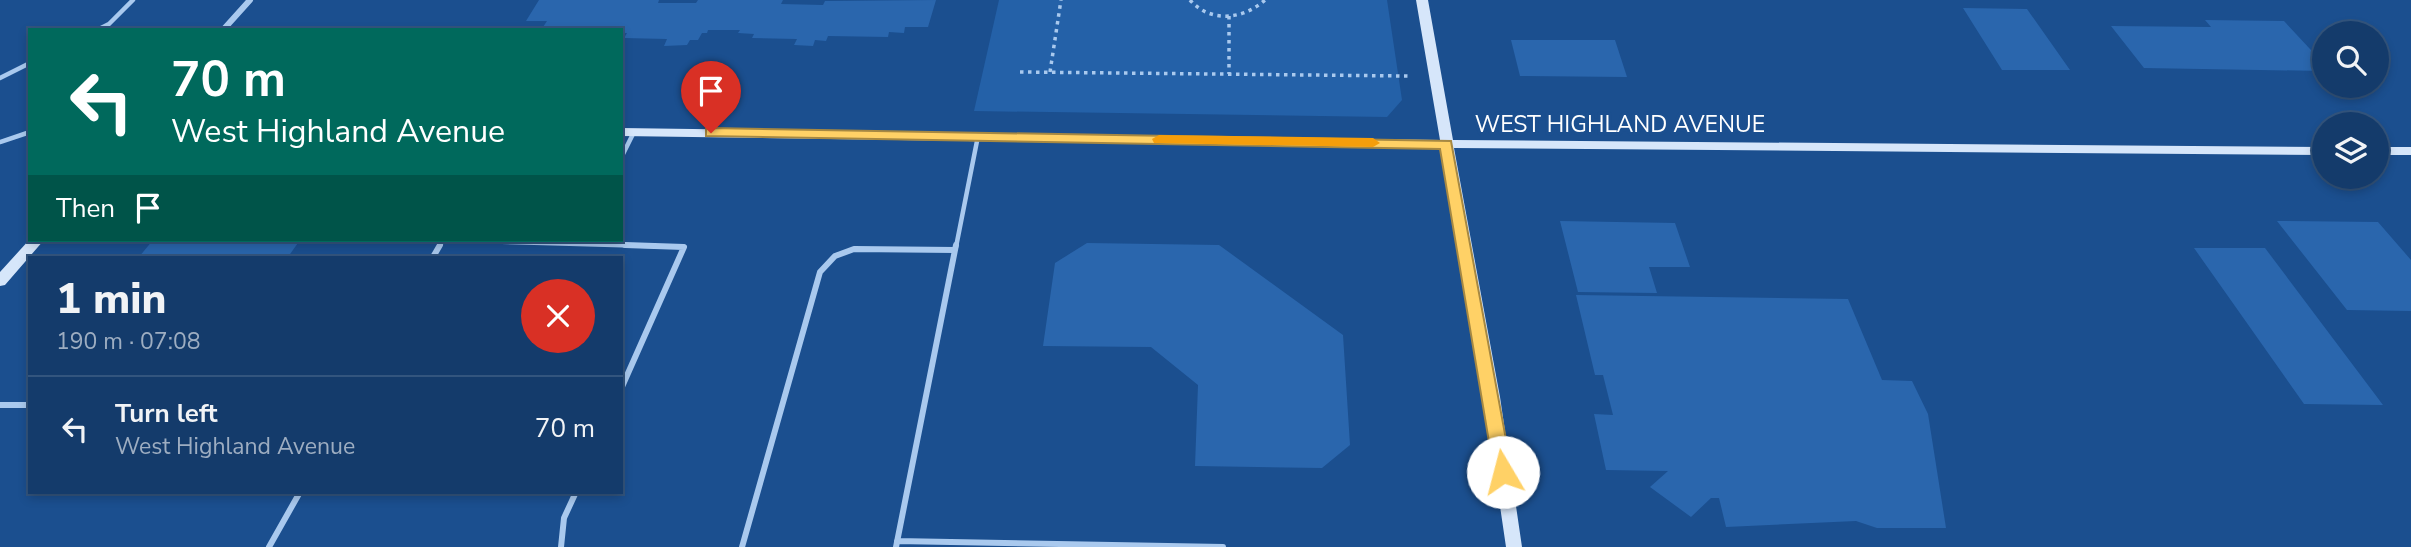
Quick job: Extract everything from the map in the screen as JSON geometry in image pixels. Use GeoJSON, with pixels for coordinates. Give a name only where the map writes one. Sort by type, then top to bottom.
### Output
{"type":"FeatureCollection","features":[{"type":"Feature","properties":{"kind":"street"},"geometry":{"type":"LineString","coordinates":[[225,28],[250,0]]}},
{"type":"Feature","properties":{"kind":"street"},"geometry":{"type":"LineString","coordinates":[[1422,0],[1492,397],[1514,547]]}},
{"type":"Feature","properties":{"kind":"street","name":"WEST HIGHLAND AVENUE"},"geometry":{"type":"LineString","coordinates":[[628,132],[1446,144],[2312,151]]}},
{"type":"Feature","properties":{"kind":"street"},"geometry":{"type":"LineString","coordinates":[[2389,151],[2411,152]]}},
{"type":"Feature","properties":{"kind":"street"},"geometry":{"type":"LineString","coordinates":[[0,281],[35,242]]}},
{"type":"Feature","properties":{"kind":"lane"},"geometry":{"type":"LineString","coordinates":[[101,28],[109,24],[133,0]]}},
{"type":"Feature","properties":{"kind":"lane"},"geometry":{"type":"LineString","coordinates":[[0,78],[28,64]]}},
{"type":"Feature","properties":{"kind":"lane"},"geometry":{"type":"LineString","coordinates":[[623,151],[628,132]]}},
{"type":"Feature","properties":{"kind":"lane"},"geometry":{"type":"LineString","coordinates":[[0,142],[28,133]]}},
{"type":"Feature","properties":{"kind":"lane"},"geometry":{"type":"LineString","coordinates":[[978,136],[897,544],[1223,547]]}},
{"type":"Feature","properties":{"kind":"lane"},"geometry":{"type":"LineString","coordinates":[[580,242],[684,247],[623,384]]}},
{"type":"Feature","properties":{"kind":"lane"},"geometry":{"type":"LineString","coordinates":[[742,547],[820,272],[835,256],[854,249],[955,250]]}},
{"type":"Feature","properties":{"kind":"lane"},"geometry":{"type":"LineString","coordinates":[[0,405],[28,405]]}},
{"type":"Feature","properties":{"kind":"lane"},"geometry":{"type":"LineString","coordinates":[[269,547],[299,494]]}},
{"type":"Feature","properties":{"kind":"lane"},"geometry":{"type":"LineString","coordinates":[[561,547],[564,518],[575,494]]}},
{"type":"Feature","properties":{"kind":"path"},"geometry":{"type":"LineString","coordinates":[[1050,72],[1061,0]]}},
{"type":"Feature","properties":{"kind":"path"},"geometry":{"type":"LineString","coordinates":[[1190,0],[1201,10],[1229,16],[1251,12],[1265,0]]}},
{"type":"Feature","properties":{"kind":"path"},"geometry":{"type":"LineString","coordinates":[[1229,16],[1229,74]]}},
{"type":"Feature","properties":{"kind":"path"},"geometry":{"type":"LineString","coordinates":[[1020,72],[1405,76],[1436,82]]}},
{"type":"Feature","properties":{"kind":"shaded area"},"geometry":{"type":"Polygon","coordinates":[[[999,0],[1387,0],[1402,100],[1387,117],[974,111],[999,0]]]}},
{"type":"Feature","properties":{"kind":"building"},"geometry":{"type":"Polygon","coordinates":[[[539,0],[659,0],[658,3],[696,3],[698,0],[783,0],[781,4],[823,5],[825,1],[936,0],[928,27],[905,27],[904,33],[889,32],[888,37],[828,36],[826,41],[815,40],[813,46],[794,45],[797,39],[752,38],[754,34],[738,33],[740,30],[708,30],[707,33],[702,33],[698,40],[690,40],[687,45],[664,46],[667,39],[624,38],[627,33],[623,33],[623,28],[543,27],[547,21],[526,21],[539,0]]]}},
{"type":"Feature","properties":{"kind":"building"},"geometry":{"type":"Polygon","coordinates":[[[1963,8],[2027,9],[2070,70],[2002,70],[1963,8]]]}},
{"type":"Feature","properties":{"kind":"building"},"geometry":{"type":"Polygon","coordinates":[[[2205,20],[2284,21],[2312,51],[2312,71],[2144,68],[2111,26],[2211,27],[2205,20]]]}},
{"type":"Feature","properties":{"kind":"building"},"geometry":{"type":"Polygon","coordinates":[[[1511,40],[1615,40],[1627,77],[1520,76],[1511,40]]]}},
{"type":"Feature","properties":{"kind":"building"},"geometry":{"type":"Polygon","coordinates":[[[1560,221],[1675,223],[1690,267],[1649,267],[1657,293],[1578,292],[1560,221]]]}},
{"type":"Feature","properties":{"kind":"building"},"geometry":{"type":"Polygon","coordinates":[[[2277,221],[2378,222],[2411,260],[2411,311],[2347,310],[2277,221]]]}},
{"type":"Feature","properties":{"kind":"building"},"geometry":{"type":"Polygon","coordinates":[[[151,242],[299,242],[289,256],[140,256],[151,242]]]}},
{"type":"Feature","properties":{"kind":"building"},"geometry":{"type":"Polygon","coordinates":[[[1087,243],[1219,245],[1343,335],[1350,445],[1322,468],[1195,466],[1198,385],[1151,347],[1043,346],[1055,263],[1087,243]]]}},
{"type":"Feature","properties":{"kind":"building"},"geometry":{"type":"Polygon","coordinates":[[[2194,248],[2265,248],[2383,405],[2304,404],[2194,248]]]}},
{"type":"Feature","properties":{"kind":"building"},"geometry":{"type":"Polygon","coordinates":[[[1576,295],[1848,299],[1882,380],[1912,381],[1928,414],[1946,528],[1877,528],[1856,521],[1726,527],[1719,498],[1711,498],[1691,517],[1650,487],[1668,471],[1606,470],[1594,414],[1613,415],[1603,375],[1595,375],[1576,295]]]}},
{"type":"Feature","properties":{"kind":"slow traffic"},"geometry":{"type":"LineString","coordinates":[[1159,139],[1373,143]]}},
{"type":"Feature","properties":{"kind":"route"},"geometry":{"type":"LineString","coordinates":[[711,133],[1446,144],[1503,472]]}}]}
